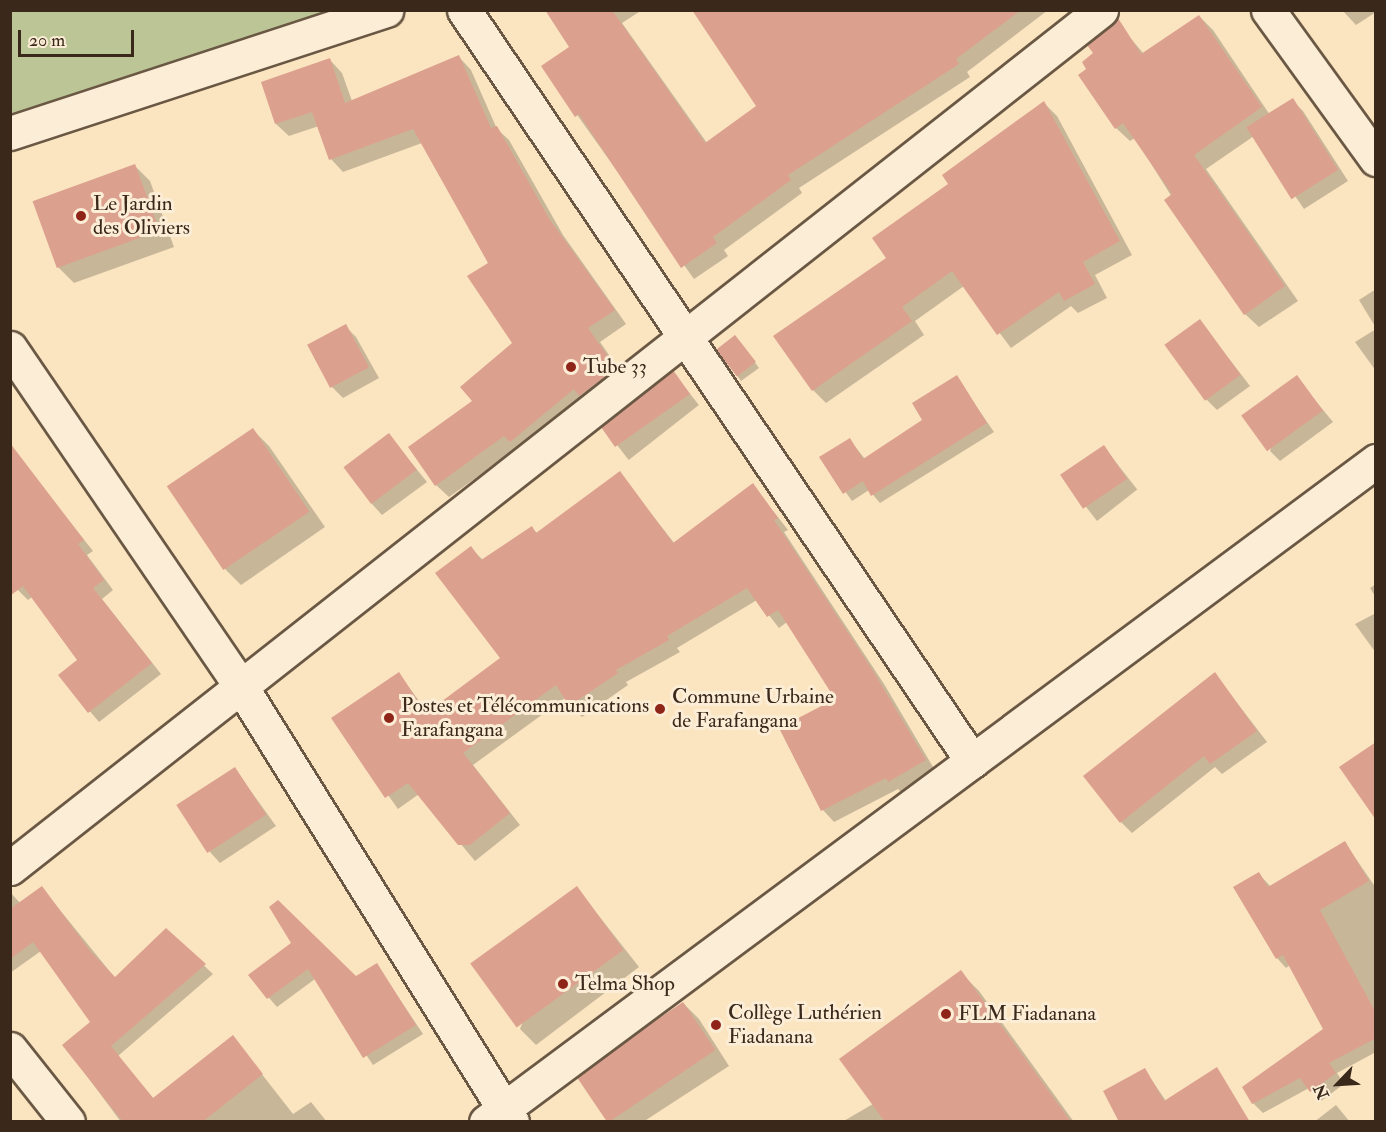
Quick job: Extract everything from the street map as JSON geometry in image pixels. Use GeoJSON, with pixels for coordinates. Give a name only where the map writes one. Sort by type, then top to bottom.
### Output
{"type":"FeatureCollection","features":[{"type":"Feature","properties":{"kind":"street"},"geometry":{"type":"LineString","coordinates":[[10,133],[386,10]]}},
{"type":"Feature","properties":{"kind":"street"},"geometry":{"type":"LineString","coordinates":[[465,10],[972,761]]}},
{"type":"Feature","properties":{"kind":"street"},"geometry":{"type":"LineString","coordinates":[[10,868],[242,688],[1101,10]]}},
{"type":"Feature","properties":{"kind":"street"},"geometry":{"type":"LineString","coordinates":[[1268,10],[1376,159]]}},
{"type":"Feature","properties":{"kind":"street"},"geometry":{"type":"LineString","coordinates":[[10,348],[242,688],[501,1117],[972,761],[1376,461]]}},
{"type":"Feature","properties":{"kind":"street"},"geometry":{"type":"LineString","coordinates":[[10,1049],[68,1122]]}},
{"type":"Feature","properties":{"kind":"green space"},"geometry":{"type":"Polygon","coordinates":[[[11,11],[382,11],[11,115],[11,11]]]}},
{"type":"Feature","properties":{"kind":"building"},"geometry":{"type":"Polygon","coordinates":[[[545,10],[612,10],[705,143],[756,106],[692,10],[1021,10],[956,59],[959,64],[788,175],[791,180],[713,237],[717,243],[681,268],[579,114],[575,117],[541,66],[569,47],[545,10]]]}},
{"type":"Feature","properties":{"kind":"building"},"geometry":{"type":"Polygon","coordinates":[[[1199,15],[1262,107],[1194,155],[1285,286],[1244,315],[1164,200],[1172,194],[1123,123],[1115,129],[1078,75],[1086,69],[1082,62],[1093,53],[1087,45],[1118,18],[1141,54],[1199,15]]]}},
{"type":"Feature","properties":{"kind":"building"},"geometry":{"type":"Polygon","coordinates":[[[459,55],[491,128],[497,126],[550,220],[615,310],[588,328],[616,368],[579,396],[574,389],[510,442],[504,436],[435,486],[408,447],[472,401],[460,387],[512,343],[467,276],[488,263],[413,129],[329,160],[312,112],[275,124],[261,82],[330,58],[345,103],[459,55]]]}},
{"type":"Feature","properties":{"kind":"building"},"geometry":{"type":"Polygon","coordinates":[[[1293,98],[1338,170],[1291,199],[1246,127],[1293,98]]]}},
{"type":"Feature","properties":{"kind":"building"},"geometry":{"type":"Polygon","coordinates":[[[1044,101],[1120,241],[1083,262],[1095,284],[1064,301],[1059,292],[997,335],[952,271],[902,307],[912,321],[812,391],[773,336],[886,258],[872,238],[948,184],[942,175],[1044,101]]]}},
{"type":"Feature","properties":{"kind":"building"},"geometry":{"type":"Polygon","coordinates":[[[135,164],[159,231],[57,268],[33,201],[135,164]]]}},
{"type":"Feature","properties":{"kind":"building"},"geometry":{"type":"Polygon","coordinates":[[[1200,319],[1241,375],[1205,401],[1164,345],[1200,319]]]}},
{"type":"Feature","properties":{"kind":"building"},"geometry":{"type":"Polygon","coordinates":[[[346,324],[369,367],[330,388],[307,345],[346,324]]]}},
{"type":"Feature","properties":{"kind":"building"},"geometry":{"type":"Polygon","coordinates":[[[735,335],[756,362],[737,377],[716,350],[735,335]]]}},
{"type":"Feature","properties":{"kind":"building"},"geometry":{"type":"Polygon","coordinates":[[[673,370],[690,394],[615,447],[601,427],[673,370]]]}},
{"type":"Feature","properties":{"kind":"building"},"geometry":{"type":"Polygon","coordinates":[[[957,375],[987,423],[871,496],[863,481],[843,494],[819,457],[850,438],[863,459],[922,420],[912,403],[957,375]]]}},
{"type":"Feature","properties":{"kind":"building"},"geometry":{"type":"Polygon","coordinates":[[[1297,375],[1323,411],[1267,451],[1241,416],[1297,375]]]}},
{"type":"Feature","properties":{"kind":"building"},"geometry":{"type":"Polygon","coordinates":[[[253,428],[309,512],[223,570],[167,486],[253,428]]]}},
{"type":"Feature","properties":{"kind":"building"},"geometry":{"type":"Polygon","coordinates":[[[389,433],[417,470],[371,504],[343,467],[389,433]]]}},
{"type":"Feature","properties":{"kind":"building"},"geometry":{"type":"Polygon","coordinates":[[[10,443],[84,540],[78,544],[104,580],[93,588],[152,663],[88,713],[58,675],[77,660],[23,586],[10,596],[10,443]]]}},
{"type":"Feature","properties":{"kind":"building"},"geometry":{"type":"Polygon","coordinates":[[[1104,445],[1127,479],[1083,509],[1060,475],[1104,445]]]}},
{"type":"Feature","properties":{"kind":"building"},"geometry":{"type":"Polygon","coordinates":[[[620,471],[673,543],[753,483],[778,518],[774,520],[873,671],[926,760],[888,782],[886,778],[821,811],[779,728],[835,699],[778,610],[767,617],[747,588],[667,636],[669,640],[616,670],[618,673],[569,706],[556,685],[463,753],[510,813],[470,845],[458,845],[408,783],[385,798],[331,718],[399,672],[426,713],[500,658],[435,573],[471,546],[481,560],[532,526],[536,533],[620,471]]]}},
{"type":"Feature","properties":{"kind":"building"},"geometry":{"type":"Polygon","coordinates":[[[1215,672],[1257,731],[1210,764],[1204,756],[1120,823],[1083,776],[1215,672]]]}},
{"type":"Feature","properties":{"kind":"building"},"geometry":{"type":"Polygon","coordinates":[[[1376,742],[1376,820],[1339,767],[1376,742]]]}},
{"type":"Feature","properties":{"kind":"building"},"geometry":{"type":"Polygon","coordinates":[[[235,767],[266,815],[207,853],[176,805],[235,767]]]}},
{"type":"Feature","properties":{"kind":"building"},"geometry":{"type":"Polygon","coordinates":[[[1345,841],[1369,881],[1320,910],[1376,1013],[1376,1038],[1329,1063],[1336,1073],[1310,1092],[1300,1078],[1252,1104],[1242,1087],[1323,1029],[1283,955],[1276,959],[1233,887],[1259,872],[1268,887],[1345,841]]]}},
{"type":"Feature","properties":{"kind":"building"},"geometry":{"type":"Polygon","coordinates":[[[42,886],[90,951],[115,977],[166,928],[206,964],[111,1046],[153,1098],[233,1035],[263,1074],[202,1122],[123,1122],[62,1045],[90,1022],[33,942],[10,959],[10,909],[42,886]]]}},
{"type":"Feature","properties":{"kind":"building"},"geometry":{"type":"Polygon","coordinates":[[[577,886],[623,950],[517,1027],[470,964],[577,886]]]}},
{"type":"Feature","properties":{"kind":"building"},"geometry":{"type":"Polygon","coordinates":[[[278,900],[356,976],[377,963],[416,1025],[363,1058],[308,969],[267,999],[248,975],[291,943],[269,907],[278,900]]]}},
{"type":"Feature","properties":{"kind":"building","name":"FLM Fiadanana"},"geometry":{"type":"Polygon","coordinates":[[[961,970],[1071,1122],[885,1122],[839,1059],[961,970]]]}},
{"type":"Feature","properties":{"kind":"building"},"geometry":{"type":"Polygon","coordinates":[[[683,1002],[715,1050],[609,1122],[575,1075],[683,1002]]]}},
{"type":"Feature","properties":{"kind":"building"},"geometry":{"type":"Polygon","coordinates":[[[1217,1067],[1250,1122],[1119,1122],[1103,1091],[1145,1068],[1164,1101],[1217,1067]]]}},
{"type":"Feature","properties":{"kind":"place","name":"Le Jardin des Oliviers"},"geometry":{"type":"Point","coordinates":[81,216]}},
{"type":"Feature","properties":{"kind":"place","name":"Tube 33"},"geometry":{"type":"Point","coordinates":[571,367]}},
{"type":"Feature","properties":{"kind":"place","name":"Commune Urbaine de Farafangana"},"geometry":{"type":"Point","coordinates":[660,709]}},
{"type":"Feature","properties":{"kind":"place","name":"Postes et Télécommunications Farafangana"},"geometry":{"type":"Point","coordinates":[389,718]}},
{"type":"Feature","properties":{"kind":"place","name":"Telma Shop"},"geometry":{"type":"Point","coordinates":[563,984]}},
{"type":"Feature","properties":{"kind":"place","name":"FLM Fiadanana"},"geometry":{"type":"Point","coordinates":[946,1014]}},
{"type":"Feature","properties":{"kind":"place","name":"Collège Luthérien Fiadanana"},"geometry":{"type":"Point","coordinates":[716,1025]}}]}
